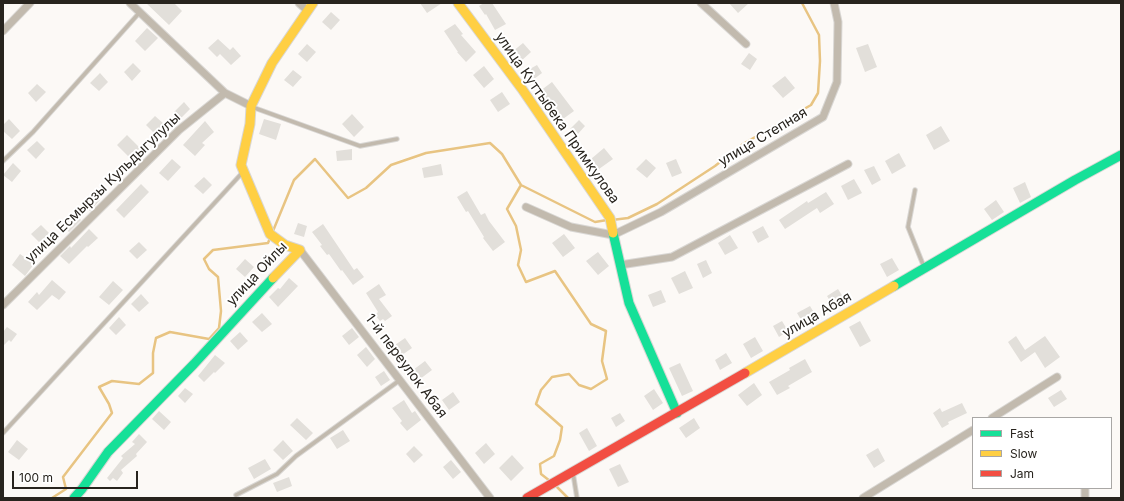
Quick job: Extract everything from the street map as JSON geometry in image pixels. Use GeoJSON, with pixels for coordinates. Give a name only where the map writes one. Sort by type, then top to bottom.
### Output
{"type":"FeatureCollection","features":[{"type":"Feature","properties":{"kind":"street"},"geometry":{"type":"LineString","coordinates":[[3,31],[30,3]]}},
{"type":"Feature","properties":{"kind":"street"},"geometry":{"type":"LineString","coordinates":[[130,3],[225,94],[251,106]]}},
{"type":"Feature","properties":{"kind":"street"},"geometry":{"type":"LineString","coordinates":[[299,3],[307,10]]}},
{"type":"Feature","properties":{"kind":"street","name":"улица Ойлы"},"geometry":{"type":"LineString","coordinates":[[74,498],[108,452],[194,364],[249,303],[300,250],[285,245],[270,234],[241,165],[250,124],[251,106],[272,62],[313,3]]}},
{"type":"Feature","properties":{"kind":"street","name":"улица Куттыбека Примкулова"},"geometry":{"type":"LineString","coordinates":[[458,3],[522,89],[610,218],[629,303],[677,413]]}},
{"type":"Feature","properties":{"kind":"street"},"geometry":{"type":"LineString","coordinates":[[701,3],[746,44]]}},
{"type":"Feature","properties":{"kind":"street","name":"улица Степная"},"geometry":{"type":"LineString","coordinates":[[613,235],[661,212],[823,117],[837,82],[838,22],[834,3]]}},
{"type":"Feature","properties":{"kind":"street","name":"улица Есмырзы Кульдыгулулы"},"geometry":{"type":"LineString","coordinates":[[3,306],[179,130],[225,94]]}},
{"type":"Feature","properties":{"kind":"street","name":"улица Абая"},"geometry":{"type":"LineString","coordinates":[[530,496],[677,413],[1075,180],[1121,155]]}},
{"type":"Feature","properties":{"kind":"street"},"geometry":{"type":"LineString","coordinates":[[620,265],[672,256],[848,164]]}},
{"type":"Feature","properties":{"kind":"street"},"geometry":{"type":"LineString","coordinates":[[526,207],[571,226],[613,235]]}},
{"type":"Feature","properties":{"kind":"street","name":"1-й переулок Абая"},"geometry":{"type":"LineString","coordinates":[[300,250],[490,498]]}},
{"type":"Feature","properties":{"kind":"street"},"geometry":{"type":"LineString","coordinates":[[994,417],[1057,377]]}},
{"type":"Feature","properties":{"kind":"street"},"geometry":{"type":"LineString","coordinates":[[863,498],[972,431]]}},
{"type":"Feature","properties":{"kind":"street"},"geometry":{"type":"LineString","coordinates":[[1085,489],[1085,498]]}},
{"type":"Feature","properties":{"kind":"lane"},"geometry":{"type":"LineString","coordinates":[[3,161],[33,132],[140,12]]}},
{"type":"Feature","properties":{"kind":"lane"},"geometry":{"type":"LineString","coordinates":[[251,106],[360,146],[398,139]]}},
{"type":"Feature","properties":{"kind":"lane"},"geometry":{"type":"LineString","coordinates":[[3,433],[244,171]]}},
{"type":"Feature","properties":{"kind":"lane"},"geometry":{"type":"LineString","coordinates":[[915,190],[908,227],[924,268]]}},
{"type":"Feature","properties":{"kind":"lane"},"geometry":{"type":"LineString","coordinates":[[236,495],[277,474],[296,456],[400,380]]}},
{"type":"Feature","properties":{"kind":"lane"},"geometry":{"type":"LineString","coordinates":[[573,472],[577,498]]}},
{"type":"Feature","properties":{"kind":"building"},"geometry":{"type":"Polygon","coordinates":[[[146,3],[174,3],[182,11],[169,25],[146,3]]]}},
{"type":"Feature","properties":{"kind":"building"},"geometry":{"type":"Polygon","coordinates":[[[420,3],[442,3],[427,13],[420,3]]]}},
{"type":"Feature","properties":{"kind":"building"},"geometry":{"type":"Polygon","coordinates":[[[484,3],[492,3],[506,24],[495,30],[486,14],[485,15],[479,6],[484,3]]]}},
{"type":"Feature","properties":{"kind":"building"},"geometry":{"type":"Polygon","coordinates":[[[729,3],[749,3],[738,13],[729,3]]]}},
{"type":"Feature","properties":{"kind":"building"},"geometry":{"type":"Polygon","coordinates":[[[331,12],[340,20],[331,30],[322,22],[331,12]]]}},
{"type":"Feature","properties":{"kind":"building"},"geometry":{"type":"Polygon","coordinates":[[[455,24],[463,34],[461,35],[476,52],[466,62],[457,52],[444,31],[455,24]]]}},
{"type":"Feature","properties":{"kind":"building"},"geometry":{"type":"Polygon","coordinates":[[[147,28],[158,38],[145,51],[135,41],[147,28]]]}},
{"type":"Feature","properties":{"kind":"building"},"geometry":{"type":"Polygon","coordinates":[[[218,39],[230,50],[233,47],[241,56],[231,65],[220,54],[217,57],[208,48],[218,39]]]}},
{"type":"Feature","properties":{"kind":"building"},"geometry":{"type":"Polygon","coordinates":[[[523,43],[531,52],[520,62],[512,52],[523,43]]]}},
{"type":"Feature","properties":{"kind":"building"},"geometry":{"type":"Polygon","coordinates":[[[307,44],[316,52],[307,62],[298,54],[307,44]]]}},
{"type":"Feature","properties":{"kind":"building"},"geometry":{"type":"Polygon","coordinates":[[[868,44],[877,67],[865,72],[856,48],[868,44]]]}},
{"type":"Feature","properties":{"kind":"building"},"geometry":{"type":"Polygon","coordinates":[[[749,53],[757,59],[750,70],[741,64],[749,53]]]}},
{"type":"Feature","properties":{"kind":"building"},"geometry":{"type":"Polygon","coordinates":[[[133,63],[141,71],[132,81],[124,72],[133,63]]]}},
{"type":"Feature","properties":{"kind":"building"},"geometry":{"type":"Polygon","coordinates":[[[537,65],[542,73],[534,79],[528,70],[537,65]]]}},
{"type":"Feature","properties":{"kind":"building"},"geometry":{"type":"Polygon","coordinates":[[[484,66],[494,79],[484,88],[473,75],[484,66]]]}},
{"type":"Feature","properties":{"kind":"building"},"geometry":{"type":"Polygon","coordinates":[[[293,70],[302,77],[293,87],[284,80],[293,70]]]}},
{"type":"Feature","properties":{"kind":"building"},"geometry":{"type":"Polygon","coordinates":[[[100,73],[108,82],[99,91],[90,83],[100,73]]]}},
{"type":"Feature","properties":{"kind":"building"},"geometry":{"type":"Polygon","coordinates":[[[785,76],[795,88],[783,98],[772,86],[785,76]]]}},
{"type":"Feature","properties":{"kind":"building"},"geometry":{"type":"Polygon","coordinates":[[[552,82],[574,111],[563,119],[540,91],[552,82]]]}},
{"type":"Feature","properties":{"kind":"building"},"geometry":{"type":"Polygon","coordinates":[[[37,84],[46,92],[36,102],[28,93],[37,84]]]}},
{"type":"Feature","properties":{"kind":"building"},"geometry":{"type":"Polygon","coordinates":[[[502,92],[510,104],[498,112],[490,100],[502,92]]]}},
{"type":"Feature","properties":{"kind":"building"},"geometry":{"type":"Polygon","coordinates":[[[184,102],[190,109],[181,118],[174,112],[184,102]]]}},
{"type":"Feature","properties":{"kind":"building"},"geometry":{"type":"Polygon","coordinates":[[[352,114],[364,127],[354,137],[342,124],[352,114]]]}},
{"type":"Feature","properties":{"kind":"building"},"geometry":{"type":"Polygon","coordinates":[[[155,116],[164,124],[154,133],[146,125],[155,116]]]}},
{"type":"Feature","properties":{"kind":"building"},"geometry":{"type":"Polygon","coordinates":[[[9,119],[20,131],[12,139],[3,131],[3,125],[9,119]]]}},
{"type":"Feature","properties":{"kind":"building"},"geometry":{"type":"Polygon","coordinates":[[[264,119],[281,124],[276,140],[259,134],[264,119]]]}},
{"type":"Feature","properties":{"kind":"building"},"geometry":{"type":"Polygon","coordinates":[[[579,120],[585,126],[577,135],[570,129],[579,120]]]}},
{"type":"Feature","properties":{"kind":"building"},"geometry":{"type":"Polygon","coordinates":[[[205,121],[214,132],[202,143],[205,145],[195,156],[183,145],[205,121]]]}},
{"type":"Feature","properties":{"kind":"building"},"geometry":{"type":"Polygon","coordinates":[[[941,126],[950,141],[934,150],[926,135],[941,126]]]}},
{"type":"Feature","properties":{"kind":"building"},"geometry":{"type":"Polygon","coordinates":[[[127,135],[140,148],[130,158],[117,145],[127,135]]]}},
{"type":"Feature","properties":{"kind":"building"},"geometry":{"type":"Polygon","coordinates":[[[37,141],[45,149],[36,159],[27,150],[37,141]]]}},
{"type":"Feature","properties":{"kind":"building"},"geometry":{"type":"Polygon","coordinates":[[[604,148],[613,159],[599,169],[591,159],[604,148]]]}},
{"type":"Feature","properties":{"kind":"building"},"geometry":{"type":"Polygon","coordinates":[[[352,149],[352,160],[337,161],[336,151],[352,149]]]}},
{"type":"Feature","properties":{"kind":"building"},"geometry":{"type":"Polygon","coordinates":[[[899,153],[906,166],[892,174],[885,161],[899,153]]]}},
{"type":"Feature","properties":{"kind":"building"},"geometry":{"type":"Polygon","coordinates":[[[172,159],[181,167],[168,181],[159,173],[172,159]]]}},
{"type":"Feature","properties":{"kind":"building"},"geometry":{"type":"Polygon","coordinates":[[[646,159],[656,168],[647,178],[636,169],[646,159]]]}},
{"type":"Feature","properties":{"kind":"building"},"geometry":{"type":"Polygon","coordinates":[[[676,159],[682,173],[672,177],[666,163],[676,159]]]}},
{"type":"Feature","properties":{"kind":"building"},"geometry":{"type":"Polygon","coordinates":[[[13,163],[21,171],[12,182],[3,175],[13,163]]]}},
{"type":"Feature","properties":{"kind":"building"},"geometry":{"type":"Polygon","coordinates":[[[441,164],[443,175],[424,178],[422,168],[441,164]]]}},
{"type":"Feature","properties":{"kind":"building"},"geometry":{"type":"Polygon","coordinates":[[[874,166],[881,180],[872,185],[864,170],[874,166]]]}},
{"type":"Feature","properties":{"kind":"building"},"geometry":{"type":"Polygon","coordinates":[[[204,177],[212,185],[203,194],[194,186],[204,177]]]}},
{"type":"Feature","properties":{"kind":"building"},"geometry":{"type":"Polygon","coordinates":[[[854,179],[862,193],[848,200],[841,186],[854,179]]]}},
{"type":"Feature","properties":{"kind":"building"},"geometry":{"type":"Polygon","coordinates":[[[1025,182],[1031,197],[1020,203],[1013,188],[1025,182]]]}},
{"type":"Feature","properties":{"kind":"building"},"geometry":{"type":"Polygon","coordinates":[[[141,184],[149,192],[124,218],[116,210],[141,184]]]}},
{"type":"Feature","properties":{"kind":"building"},"geometry":{"type":"Polygon","coordinates":[[[467,191],[481,215],[485,213],[489,221],[505,242],[493,251],[483,238],[484,237],[468,211],[466,212],[457,197],[467,191]]]}},
{"type":"Feature","properties":{"kind":"building"},"geometry":{"type":"Polygon","coordinates":[[[826,192],[834,204],[820,213],[817,208],[785,229],[779,220],[807,201],[808,203],[826,192]]]}},
{"type":"Feature","properties":{"kind":"building"},"geometry":{"type":"Polygon","coordinates":[[[92,193],[100,200],[90,211],[82,204],[92,193]]]}},
{"type":"Feature","properties":{"kind":"building"},"geometry":{"type":"Polygon","coordinates":[[[996,200],[1004,212],[992,220],[984,209],[996,200]]]}},
{"type":"Feature","properties":{"kind":"building"},"geometry":{"type":"Polygon","coordinates":[[[75,213],[81,220],[69,232],[62,225],[75,213]]]}},
{"type":"Feature","properties":{"kind":"building"},"geometry":{"type":"Polygon","coordinates":[[[298,223],[307,226],[304,237],[294,234],[298,223]]]}},
{"type":"Feature","properties":{"kind":"building"},"geometry":{"type":"Polygon","coordinates":[[[323,224],[354,270],[357,268],[364,277],[353,285],[329,254],[327,255],[320,246],[322,245],[312,232],[323,224]]]}},
{"type":"Feature","properties":{"kind":"building"},"geometry":{"type":"Polygon","coordinates":[[[41,225],[49,233],[40,243],[31,234],[41,225]]]}},
{"type":"Feature","properties":{"kind":"building"},"geometry":{"type":"Polygon","coordinates":[[[763,226],[769,237],[758,243],[752,232],[763,226]]]}},
{"type":"Feature","properties":{"kind":"building"},"geometry":{"type":"Polygon","coordinates":[[[89,229],[98,238],[88,247],[87,246],[69,264],[60,256],[70,246],[71,248],[89,229]]]}},
{"type":"Feature","properties":{"kind":"building"},"geometry":{"type":"Polygon","coordinates":[[[564,234],[575,248],[563,257],[552,243],[564,234]]]}},
{"type":"Feature","properties":{"kind":"building"},"geometry":{"type":"Polygon","coordinates":[[[730,235],[738,248],[725,255],[718,243],[730,235]]]}},
{"type":"Feature","properties":{"kind":"building"},"geometry":{"type":"Polygon","coordinates":[[[139,242],[147,250],[137,259],[129,251],[139,242]]]}},
{"type":"Feature","properties":{"kind":"building"},"geometry":{"type":"Polygon","coordinates":[[[598,252],[609,266],[598,275],[586,261],[598,252]]]}},
{"type":"Feature","properties":{"kind":"building"},"geometry":{"type":"Polygon","coordinates":[[[20,254],[34,264],[25,276],[12,265],[20,254]]]}},
{"type":"Feature","properties":{"kind":"building"},"geometry":{"type":"Polygon","coordinates":[[[892,258],[899,270],[887,277],[880,264],[892,258]]]}},
{"type":"Feature","properties":{"kind":"building"},"geometry":{"type":"Polygon","coordinates":[[[245,259],[254,267],[245,277],[236,269],[245,259]]]}},
{"type":"Feature","properties":{"kind":"building"},"geometry":{"type":"Polygon","coordinates":[[[706,260],[712,273],[703,278],[697,264],[706,260]]]}},
{"type":"Feature","properties":{"kind":"building"},"geometry":{"type":"Polygon","coordinates":[[[685,271],[693,288],[679,294],[671,278],[685,271]]]}},
{"type":"Feature","properties":{"kind":"building"},"geometry":{"type":"Polygon","coordinates":[[[289,278],[298,286],[278,307],[269,297],[278,288],[280,289],[289,278]]]}},
{"type":"Feature","properties":{"kind":"building"},"geometry":{"type":"Polygon","coordinates":[[[52,280],[66,292],[59,300],[52,295],[37,310],[28,302],[37,292],[39,295],[52,280]]]}},
{"type":"Feature","properties":{"kind":"building"},"geometry":{"type":"Polygon","coordinates":[[[113,281],[123,290],[109,305],[99,297],[113,281]]]}},
{"type":"Feature","properties":{"kind":"building"},"geometry":{"type":"Polygon","coordinates":[[[379,284],[386,295],[379,299],[392,316],[385,321],[383,319],[380,321],[375,315],[378,312],[366,293],[379,284]]]}},
{"type":"Feature","properties":{"kind":"building"},"geometry":{"type":"Polygon","coordinates":[[[838,289],[845,300],[834,307],[827,296],[838,289]]]}},
{"type":"Feature","properties":{"kind":"building"},"geometry":{"type":"Polygon","coordinates":[[[661,290],[666,302],[653,307],[648,295],[661,290]]]}},
{"type":"Feature","properties":{"kind":"building"},"geometry":{"type":"Polygon","coordinates":[[[141,294],[149,303],[139,312],[131,304],[141,294]]]}},
{"type":"Feature","properties":{"kind":"building"},"geometry":{"type":"Polygon","coordinates":[[[810,306],[816,316],[803,323],[797,313],[810,306]]]}},
{"type":"Feature","properties":{"kind":"building"},"geometry":{"type":"Polygon","coordinates":[[[262,313],[272,324],[262,332],[252,322],[262,313]]]}},
{"type":"Feature","properties":{"kind":"building"},"geometry":{"type":"Polygon","coordinates":[[[119,317],[126,325],[116,335],[109,328],[119,317]]]}},
{"type":"Feature","properties":{"kind":"building"},"geometry":{"type":"Polygon","coordinates":[[[782,321],[788,331],[779,337],[773,326],[782,321]]]}},
{"type":"Feature","properties":{"kind":"building"},"geometry":{"type":"Polygon","coordinates":[[[860,321],[871,341],[860,347],[849,327],[860,321]]]}},
{"type":"Feature","properties":{"kind":"building"},"geometry":{"type":"Polygon","coordinates":[[[7,327],[17,334],[11,342],[9,340],[3,346],[3,332],[7,327]]]}},
{"type":"Feature","properties":{"kind":"building"},"geometry":{"type":"Polygon","coordinates":[[[352,328],[359,337],[349,345],[342,336],[352,328]]]}},
{"type":"Feature","properties":{"kind":"building"},"geometry":{"type":"Polygon","coordinates":[[[240,332],[248,341],[238,350],[230,341],[240,332]]]}},
{"type":"Feature","properties":{"kind":"building"},"geometry":{"type":"Polygon","coordinates":[[[1016,336],[1025,350],[1045,336],[1060,357],[1045,368],[1035,352],[1021,362],[1008,342],[1016,336]]]}},
{"type":"Feature","properties":{"kind":"building"},"geometry":{"type":"Polygon","coordinates":[[[755,337],[763,351],[751,358],[743,344],[755,337]]]}},
{"type":"Feature","properties":{"kind":"building"},"geometry":{"type":"Polygon","coordinates":[[[405,338],[412,348],[402,355],[395,345],[405,338]]]}},
{"type":"Feature","properties":{"kind":"building"},"geometry":{"type":"Polygon","coordinates":[[[366,347],[375,359],[367,367],[357,355],[366,347]]]}},
{"type":"Feature","properties":{"kind":"building"},"geometry":{"type":"Polygon","coordinates":[[[726,353],[732,363],[720,370],[715,360],[726,353]]]}},
{"type":"Feature","properties":{"kind":"building"},"geometry":{"type":"Polygon","coordinates":[[[215,355],[225,363],[204,382],[198,376],[215,355]]]}},
{"type":"Feature","properties":{"kind":"building"},"geometry":{"type":"Polygon","coordinates":[[[805,359],[812,372],[788,386],[790,388],[777,395],[769,382],[805,359]]]}},
{"type":"Feature","properties":{"kind":"building"},"geometry":{"type":"Polygon","coordinates":[[[425,361],[432,370],[420,379],[413,370],[425,361]]]}},
{"type":"Feature","properties":{"kind":"building"},"geometry":{"type":"Polygon","coordinates":[[[680,363],[693,391],[682,396],[669,368],[680,363]]]}},
{"type":"Feature","properties":{"kind":"building"},"geometry":{"type":"Polygon","coordinates":[[[384,371],[390,380],[381,386],[375,377],[384,371]]]}},
{"type":"Feature","properties":{"kind":"building"},"geometry":{"type":"Polygon","coordinates":[[[754,383],[762,395],[747,406],[738,395],[754,383]]]}},
{"type":"Feature","properties":{"kind":"building"},"geometry":{"type":"Polygon","coordinates":[[[185,388],[193,394],[185,403],[178,396],[185,388]]]}},
{"type":"Feature","properties":{"kind":"building"},"geometry":{"type":"Polygon","coordinates":[[[654,389],[663,403],[653,410],[644,396],[654,389]]]}},
{"type":"Feature","properties":{"kind":"building"},"geometry":{"type":"Polygon","coordinates":[[[1061,390],[1067,399],[1054,407],[1048,398],[1061,390]]]}},
{"type":"Feature","properties":{"kind":"building"},"geometry":{"type":"Polygon","coordinates":[[[453,392],[460,402],[449,410],[442,400],[453,392]]]}},
{"type":"Feature","properties":{"kind":"building"},"geometry":{"type":"Polygon","coordinates":[[[404,400],[412,413],[415,411],[421,420],[407,431],[400,423],[402,421],[392,408],[404,400]]]}},
{"type":"Feature","properties":{"kind":"building"},"geometry":{"type":"Polygon","coordinates":[[[962,403],[967,413],[948,422],[949,424],[942,428],[933,413],[940,408],[942,412],[962,403]]]}},
{"type":"Feature","properties":{"kind":"building"},"geometry":{"type":"Polygon","coordinates":[[[159,411],[171,422],[164,430],[152,419],[159,411]]]}},
{"type":"Feature","properties":{"kind":"building"},"geometry":{"type":"Polygon","coordinates":[[[620,413],[625,421],[616,427],[611,418],[620,413]]]}},
{"type":"Feature","properties":{"kind":"building"},"geometry":{"type":"Polygon","coordinates":[[[297,418],[313,433],[306,440],[290,425],[297,418]]]}},
{"type":"Feature","properties":{"kind":"building"},"geometry":{"type":"Polygon","coordinates":[[[694,418],[700,428],[686,438],[679,428],[694,418]]]}},
{"type":"Feature","properties":{"kind":"building"},"geometry":{"type":"Polygon","coordinates":[[[587,428],[597,446],[589,451],[579,433],[587,428]]]}},
{"type":"Feature","properties":{"kind":"building"},"geometry":{"type":"Polygon","coordinates":[[[343,430],[350,441],[337,449],[330,438],[343,430]]]}},
{"type":"Feature","properties":{"kind":"building"},"geometry":{"type":"Polygon","coordinates":[[[139,434],[147,442],[136,454],[137,456],[121,470],[123,473],[117,481],[113,478],[110,481],[107,478],[123,458],[121,456],[135,444],[132,442],[139,434]]]}},
{"type":"Feature","properties":{"kind":"building"},"geometry":{"type":"Polygon","coordinates":[[[17,440],[28,449],[19,460],[8,452],[17,440]]]}},
{"type":"Feature","properties":{"kind":"building"},"geometry":{"type":"Polygon","coordinates":[[[283,440],[293,451],[283,460],[273,450],[283,440]]]}},
{"type":"Feature","properties":{"kind":"building"},"geometry":{"type":"Polygon","coordinates":[[[486,443],[495,454],[484,464],[475,453],[486,443]]]}},
{"type":"Feature","properties":{"kind":"building"},"geometry":{"type":"Polygon","coordinates":[[[414,446],[423,455],[414,463],[406,454],[414,446]]]}},
{"type":"Feature","properties":{"kind":"building"},"geometry":{"type":"Polygon","coordinates":[[[878,448],[885,461],[874,468],[866,455],[878,448]]]}},
{"type":"Feature","properties":{"kind":"building"},"geometry":{"type":"Polygon","coordinates":[[[512,455],[524,468],[511,481],[499,468],[512,455]]]}},
{"type":"Feature","properties":{"kind":"building"},"geometry":{"type":"Polygon","coordinates":[[[265,459],[271,469],[254,479],[248,468],[265,459]]]}},
{"type":"Feature","properties":{"kind":"building"},"geometry":{"type":"Polygon","coordinates":[[[451,460],[461,472],[453,479],[443,467],[451,460]]]}},
{"type":"Feature","properties":{"kind":"building"},"geometry":{"type":"Polygon","coordinates":[[[620,464],[629,482],[618,487],[609,469],[620,464]]]}},
{"type":"Feature","properties":{"kind":"building"},"geometry":{"type":"Polygon","coordinates":[[[289,477],[292,486],[277,492],[273,483],[289,477]]]}},
{"type":"Feature","properties":{"kind":"waterway"},"geometry":{"type":"LineString","coordinates":[[612,220],[628,218],[657,204],[715,166],[743,144],[811,105],[818,93],[820,61],[819,35],[802,3]]}},
{"type":"Feature","properties":{"kind":"waterway"},"geometry":{"type":"LineString","coordinates":[[273,231],[294,180],[315,159],[348,198],[366,188],[391,165],[426,153],[490,143],[502,154],[521,185],[595,222],[607,220]]}},
{"type":"Feature","properties":{"kind":"waterway"},"geometry":{"type":"LineString","coordinates":[[521,185],[507,209],[516,226],[521,250],[518,265],[526,282],[555,271],[591,324],[606,331],[602,361],[607,379],[591,389],[579,385],[569,374],[552,377],[541,390],[536,404],[562,427],[560,440],[554,456],[540,464],[541,474],[550,481]]}},
{"type":"Feature","properties":{"kind":"waterway"},"geometry":{"type":"LineString","coordinates":[[52,498],[66,489],[63,477],[112,413],[109,404],[99,387],[112,381],[139,384],[153,373],[153,353],[156,338],[170,332],[209,339],[219,328],[221,311],[218,277],[209,269],[204,259],[213,250],[268,243],[270,238]]}},
{"type":"Feature","properties":{"kind":"waterway"},"geometry":{"type":"LineString","coordinates":[[555,485],[568,498]]}},
{"type":"Feature","properties":{"kind":"traffic: fast"},"geometry":{"type":"LineString","coordinates":[[894,286],[1075,180],[1121,155]]}},
{"type":"Feature","properties":{"kind":"traffic: fast"},"geometry":{"type":"LineString","coordinates":[[613,233],[629,303],[677,413]]}},
{"type":"Feature","properties":{"kind":"traffic: fast"},"geometry":{"type":"LineString","coordinates":[[74,498],[108,452],[194,364],[273,278]]}},
{"type":"Feature","properties":{"kind":"traffic: slow"},"geometry":{"type":"LineString","coordinates":[[273,278],[300,250],[285,245],[270,234],[241,165],[250,124],[251,106],[272,63],[313,3]]}},
{"type":"Feature","properties":{"kind":"traffic: slow"},"geometry":{"type":"LineString","coordinates":[[458,3],[522,89],[610,218],[613,233]]}},
{"type":"Feature","properties":{"kind":"traffic: slow"},"geometry":{"type":"LineString","coordinates":[[745,373],[894,286]]}},
{"type":"Feature","properties":{"kind":"traffic: jam"},"geometry":{"type":"LineString","coordinates":[[527,498],[745,373]]}}]}
